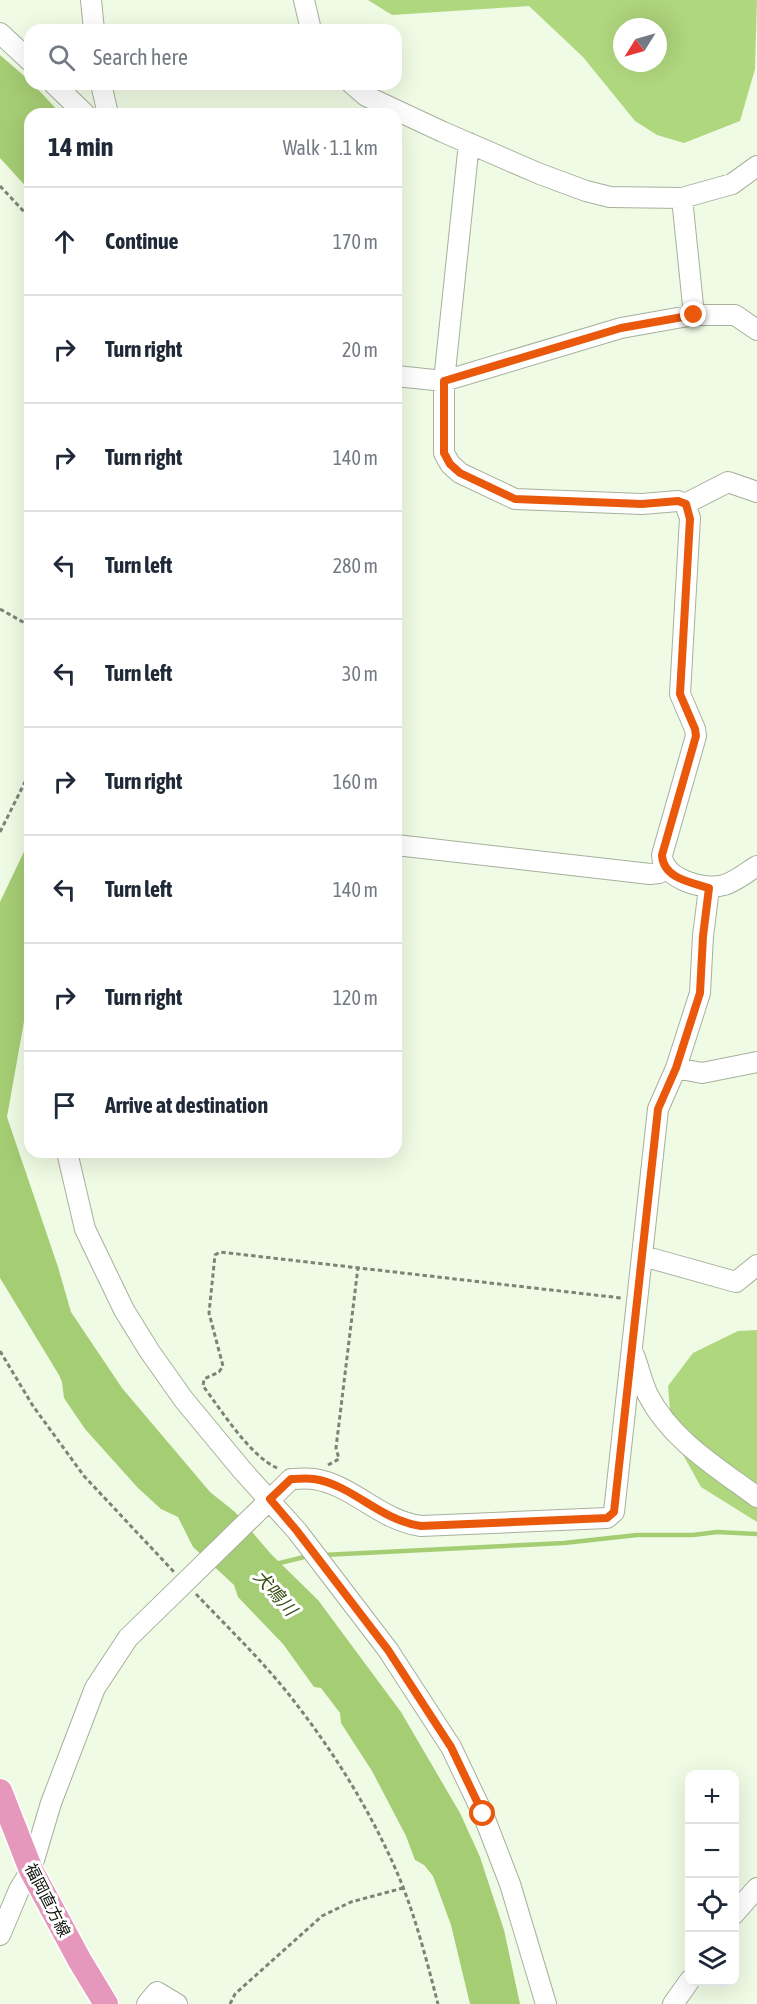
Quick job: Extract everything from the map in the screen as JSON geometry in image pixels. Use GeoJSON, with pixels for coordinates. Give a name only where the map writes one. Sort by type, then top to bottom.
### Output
{"type":"FeatureCollection","features":[{"type":"Feature","properties":{"kind":"main road","name":"福岡直方線"},"geometry":{"type":"LineString","coordinates":[[0,1791],[32,1870],[80,1961],[106,2004]]}},
{"type":"Feature","properties":{"kind":"street"},"geometry":{"type":"LineString","coordinates":[[91,0],[93,24]]}},
{"type":"Feature","properties":{"kind":"street"},"geometry":{"type":"LineString","coordinates":[[304,0],[310,24]]}},
{"type":"Feature","properties":{"kind":"street"},"geometry":{"type":"LineString","coordinates":[[0,33],[24,55]]}},
{"type":"Feature","properties":{"kind":"street"},"geometry":{"type":"LineString","coordinates":[[60,90],[79,108]]}},
{"type":"Feature","properties":{"kind":"street"},"geometry":{"type":"LineString","coordinates":[[102,90],[107,108]]}},
{"type":"Feature","properties":{"kind":"street"},"geometry":{"type":"LineString","coordinates":[[359,90],[366,96],[392,108]]}},
{"type":"Feature","properties":{"kind":"street"},"geometry":{"type":"LineString","coordinates":[[402,112],[540,174],[610,197],[682,198],[732,184],[757,166]]}},
{"type":"Feature","properties":{"kind":"street"},"geometry":{"type":"LineString","coordinates":[[469,143],[444,381],[444,453],[450,464],[460,473],[515,499],[642,504],[678,501],[686,504],[728,482],[757,492]]}},
{"type":"Feature","properties":{"kind":"street"},"geometry":{"type":"LineString","coordinates":[[682,198],[694,315]]}},
{"type":"Feature","properties":{"kind":"street"},"geometry":{"type":"LineString","coordinates":[[402,377],[444,381],[621,328],[694,315],[735,315],[757,330]]}},
{"type":"Feature","properties":{"kind":"street"},"geometry":{"type":"LineString","coordinates":[[686,504],[690,519],[680,694],[696,736],[662,855],[662,862],[675,877],[709,888],[725,885],[757,866]]}},
{"type":"Feature","properties":{"kind":"street"},"geometry":{"type":"LineString","coordinates":[[402,845],[650,874],[667,870]]}},
{"type":"Feature","properties":{"kind":"street"},"geometry":{"type":"LineString","coordinates":[[0,1935],[19,1890],[32,1870],[51,1803],[95,1688],[129,1638],[291,1479],[313,1479],[332,1484],[394,1519],[421,1526],[607,1518],[614,1512],[658,1109],[676,1068],[700,993],[703,936],[709,888]]}},
{"type":"Feature","properties":{"kind":"street"},"geometry":{"type":"LineString","coordinates":[[676,1068],[702,1073],[757,1062]]}},
{"type":"Feature","properties":{"kind":"street"},"geometry":{"type":"LineString","coordinates":[[68,1158],[85,1229],[124,1310],[150,1352],[184,1400],[242,1470],[297,1531],[388,1650],[451,1747],[483,1814],[510,1884],[546,2004]]}},
{"type":"Feature","properties":{"kind":"street"},"geometry":{"type":"LineString","coordinates":[[643,1256],[736,1282],[757,1265]]}},
{"type":"Feature","properties":{"kind":"street"},"geometry":{"type":"LineString","coordinates":[[632,1350],[648,1395],[672,1429],[699,1453],[757,1497]]}},
{"type":"Feature","properties":{"kind":"street"},"geometry":{"type":"LineString","coordinates":[[739,1909],[757,1888]]}},
{"type":"Feature","properties":{"kind":"street"},"geometry":{"type":"LineString","coordinates":[[674,2004],[686,1986]]}},
{"type":"Feature","properties":{"kind":"street"},"geometry":{"type":"LineString","coordinates":[[147,2004],[157,1992],[177,2004]]}},
{"type":"Feature","properties":{"kind":"path"},"geometry":{"type":"LineString","coordinates":[[0,186],[24,212]]}},
{"type":"Feature","properties":{"kind":"path"},"geometry":{"type":"LineString","coordinates":[[0,609],[24,623]]}},
{"type":"Feature","properties":{"kind":"path"},"geometry":{"type":"LineString","coordinates":[[0,832],[24,784]]}},
{"type":"Feature","properties":{"kind":"path"},"geometry":{"type":"LineString","coordinates":[[285,1470],[269,1464],[242,1438],[203,1386],[204,1378],[219,1372],[223,1366],[208,1313],[215,1255],[220,1252],[638,1300]]}},
{"type":"Feature","properties":{"kind":"path"},"geometry":{"type":"LineString","coordinates":[[324,1466],[339,1459],[336,1448],[358,1267]]}},
{"type":"Feature","properties":{"kind":"path"},"geometry":{"type":"LineString","coordinates":[[0,1351],[33,1406],[84,1476],[244,1642],[297,1704],[354,1788],[403,1888],[424,1949],[438,2004]]}},
{"type":"Feature","properties":{"kind":"path"},"geometry":{"type":"LineString","coordinates":[[230,2004],[235,1994],[322,1916],[351,1902],[403,1888]]}},
{"type":"Feature","properties":{"kind":"shaded area"},"geometry":{"type":"Polygon","coordinates":[[[368,0],[757,0],[755,69],[740,121],[684,143],[657,135],[635,121],[583,57],[529,6],[392,15],[368,0]]]}},
{"type":"Feature","properties":{"kind":"shaded area"},"geometry":{"type":"Polygon","coordinates":[[[757,1330],[757,1522],[701,1487],[672,1435],[668,1386],[693,1353],[738,1331],[757,1330]]]}},
{"type":"Feature","properties":{"kind":"water"},"geometry":{"type":"Polygon","coordinates":[[[0,55],[24,76],[24,90],[39,90],[55,108],[24,108],[24,184],[0,158],[0,55]]]}},
{"type":"Feature","properties":{"kind":"water","name":"犬鳴川"},"geometry":{"type":"Polygon","coordinates":[[[24,852],[24,1022],[7,1117],[71,1312],[122,1388],[210,1492],[235,1512],[271,1554],[318,1600],[401,1712],[460,1813],[480,1857],[504,1930],[520,2004],[470,2004],[451,1925],[433,1876],[424,1865],[415,1860],[406,1836],[372,1771],[341,1723],[340,1713],[321,1688],[314,1687],[283,1644],[238,1597],[234,1585],[193,1547],[178,1517],[161,1509],[138,1488],[85,1429],[64,1398],[59,1375],[0,1278],[0,902],[24,852]]]}},
{"type":"Feature","properties":{"kind":"waterway"},"geometry":{"type":"LineString","coordinates":[[323,1555],[564,1543],[637,1535],[693,1535],[717,1532],[757,1534]]}},
{"type":"Feature","properties":{"kind":"waterway"},"geometry":{"type":"LineString","coordinates":[[276,1564],[308,1556]]}},
{"type":"Feature","properties":{"kind":"route"},"geometry":{"type":"LineString","coordinates":[[483,1814],[451,1747],[388,1650],[270,1499],[291,1479],[313,1479],[332,1484],[394,1519],[421,1526],[607,1518],[614,1512],[658,1109],[676,1068],[700,993],[703,936],[709,888],[675,877],[662,862],[662,855],[696,736],[680,694],[689,511],[686,504],[678,501],[642,504],[515,499],[460,473],[450,464],[444,453],[444,381],[621,328],[694,315]]}}]}
